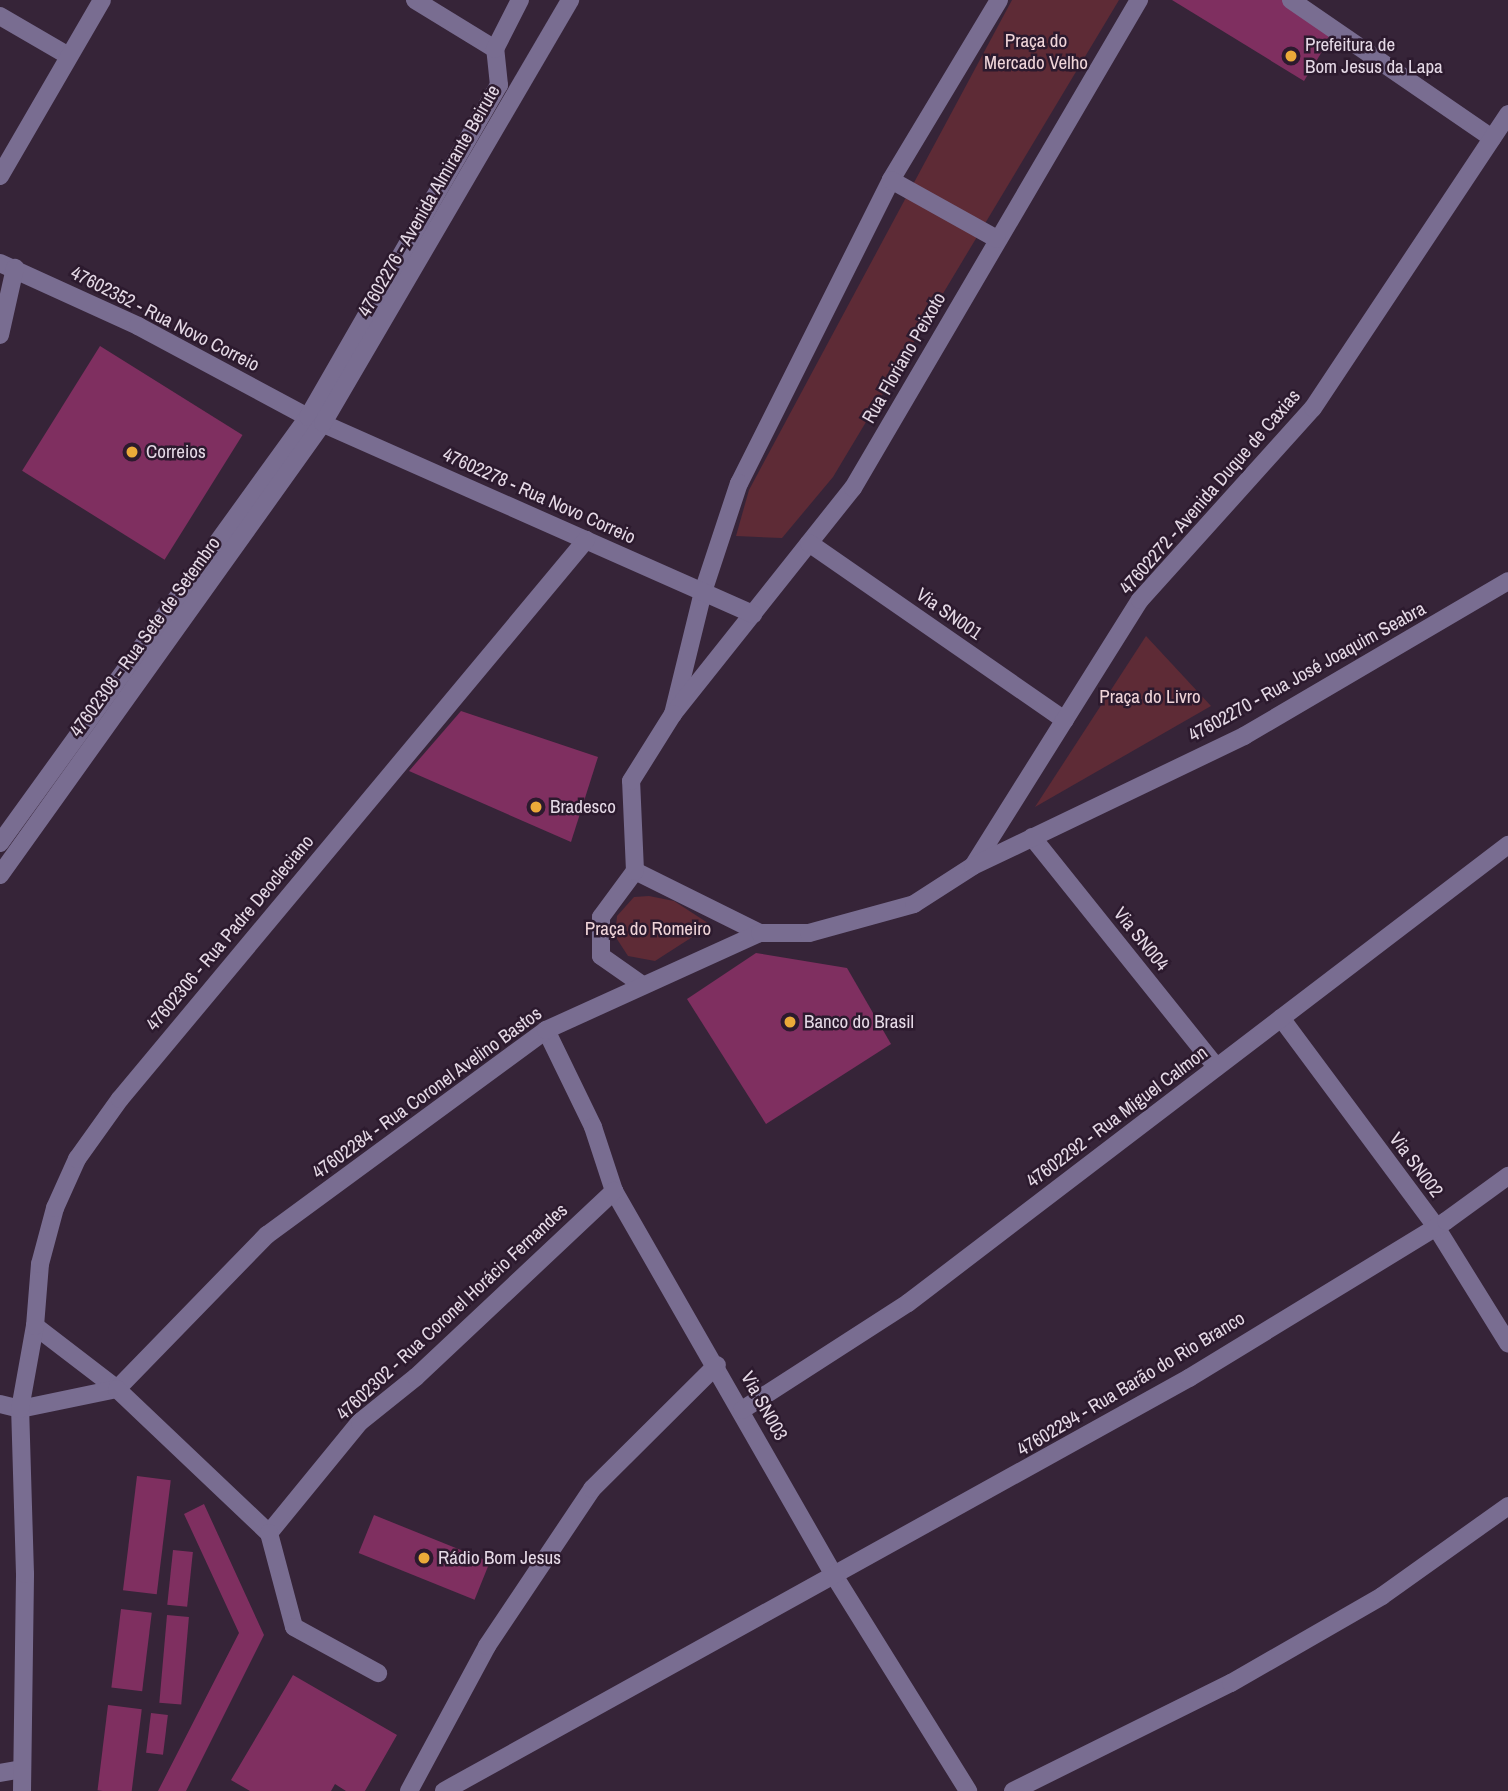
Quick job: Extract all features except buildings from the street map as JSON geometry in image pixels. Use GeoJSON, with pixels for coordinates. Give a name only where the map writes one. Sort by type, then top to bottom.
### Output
{"type":"FeatureCollection","features":[{"type":"Feature","properties":{"kind":"street"},"geometry":{"type":"LineString","coordinates":[[0,176],[67,55],[102,0]]}},
{"type":"Feature","properties":{"kind":"street"},"geometry":{"type":"LineString","coordinates":[[415,0],[495,49]]}},
{"type":"Feature","properties":{"kind":"street"},"geometry":{"type":"LineString","coordinates":[[4,844],[168,613],[315,420],[499,85],[495,49],[520,0]]}},
{"type":"Feature","properties":{"kind":"street","name":"47602276 - Avenida Almirante Beirute"},"geometry":{"type":"LineString","coordinates":[[315,420],[516,95],[570,0]]}},
{"type":"Feature","properties":{"kind":"street","name":"Rua Floriano Peixoto"},"geometry":{"type":"LineString","coordinates":[[673,714],[703,592],[739,484],[891,180],[999,0]]}},
{"type":"Feature","properties":{"kind":"street","name":"Rua Floriano Peixoto"},"geometry":{"type":"LineString","coordinates":[[635,871],[631,781],[673,714],[853,488],[1139,0]]}},
{"type":"Feature","properties":{"kind":"street"},"geometry":{"type":"LineString","coordinates":[[1291,0],[1492,138]]}},
{"type":"Feature","properties":{"kind":"street"},"geometry":{"type":"LineString","coordinates":[[0,16],[67,55]]}},
{"type":"Feature","properties":{"kind":"street"},"geometry":{"type":"LineString","coordinates":[[499,85],[516,95]]}},
{"type":"Feature","properties":{"kind":"street","name":"47602272 - Avenida Duque de Caxias"},"geometry":{"type":"LineString","coordinates":[[973,866],[1140,600],[1313,408],[1508,114]]}},
{"type":"Feature","properties":{"kind":"street"},"geometry":{"type":"LineString","coordinates":[[891,180],[998,239]]}},
{"type":"Feature","properties":{"kind":"street"},"geometry":{"type":"LineString","coordinates":[[0,335],[5,268]]}},
{"type":"Feature","properties":{"kind":"street","name":"47602352 - Rua Novo Correio"},"geometry":{"type":"LineString","coordinates":[[5,268],[138,326],[315,420]]}},
{"type":"Feature","properties":{"kind":"street","name":"47602278 - Rua Novo Correio"},"geometry":{"type":"LineString","coordinates":[[315,420],[753,614]]}},
{"type":"Feature","properties":{"kind":"street","name":"47602308 - Rua Sete de Setembro"},"geometry":{"type":"LineString","coordinates":[[0,875],[4,844],[315,420]]}},
{"type":"Feature","properties":{"kind":"street","name":"47602306 - Rua Padre Deocleciano"},"geometry":{"type":"LineString","coordinates":[[22,1791],[25,1574],[20,1409],[36,1326],[40,1264],[55,1208],[77,1159],[145,1068],[586,540]]}},
{"type":"Feature","properties":{"kind":"street","name":"Via SN001"},"geometry":{"type":"LineString","coordinates":[[809,543],[1065,720]]}},
{"type":"Feature","properties":{"kind":"street","name":"47602270 - Rua José Joaquim Seabra"},"geometry":{"type":"LineString","coordinates":[[973,866],[1244,736],[1508,582]]}},
{"type":"Feature","properties":{"kind":"street","name":"Via SN004"},"geometry":{"type":"LineString","coordinates":[[1032,838],[1216,1067]]}},
{"type":"Feature","properties":{"kind":"street","name":"47602292 - Rua Miguel Calmon"},"geometry":{"type":"LineString","coordinates":[[742,1410],[908,1303],[1508,845]]}},
{"type":"Feature","properties":{"kind":"street","name":"47602284 - Rua Coronel Avelino Bastos"},"geometry":{"type":"LineString","coordinates":[[117,1389],[267,1235],[546,1030],[640,984],[760,933],[809,933],[869,919],[914,904],[973,866]]}},
{"type":"Feature","properties":{"kind":"street"},"geometry":{"type":"LineString","coordinates":[[640,984],[601,956],[601,917],[635,871],[760,933]]}},
{"type":"Feature","properties":{"kind":"street","name":"Via SN002"},"geometry":{"type":"LineString","coordinates":[[1281,1017],[1441,1224],[1508,1343]]}},
{"type":"Feature","properties":{"kind":"street","name":"Via SN003"},"geometry":{"type":"LineString","coordinates":[[546,1030],[593,1127],[614,1191],[717,1366],[835,1577],[968,1791]]}},
{"type":"Feature","properties":{"kind":"street","name":"47602294 - Rua Barão do Rio Branco"},"geometry":{"type":"LineString","coordinates":[[444,1791],[694,1649],[835,1577],[1189,1378],[1441,1224],[1508,1176]]}},
{"type":"Feature","properties":{"kind":"street","name":"47602302 - Rua Coronel Horácio Fernandes"},"geometry":{"type":"LineString","coordinates":[[270,1533],[360,1422],[416,1377],[614,1191]]}},
{"type":"Feature","properties":{"kind":"street"},"geometry":{"type":"LineString","coordinates":[[36,1326],[117,1389],[270,1533],[294,1627],[378,1673]]}},
{"type":"Feature","properties":{"kind":"street"},"geometry":{"type":"LineString","coordinates":[[409,1791],[487,1646],[593,1489],[717,1366]]}},
{"type":"Feature","properties":{"kind":"street"},"geometry":{"type":"LineString","coordinates":[[0,1404],[20,1409],[117,1389]]}},
{"type":"Feature","properties":{"kind":"street"},"geometry":{"type":"LineString","coordinates":[[1013,1791],[1231,1683],[1301,1643],[1382,1596],[1508,1506]]}},
{"type":"Feature","properties":{"kind":"street"},"geometry":{"type":"LineString","coordinates":[[0,1773],[22,1769]]}},
{"type":"Feature","properties":{"kind":"green space","name":"Praça do Mercado Velho"},"geometry":{"type":"Polygon","coordinates":[[[1012,0],[1119,0],[833,477],[782,538],[736,536],[749,490],[1012,0]]]}},
{"type":"Feature","properties":{"kind":"green space","name":"Praça do Livro"},"geometry":{"type":"Polygon","coordinates":[[[1146,636],[1211,706],[1035,807],[1146,636]]]}},
{"type":"Feature","properties":{"kind":"green space","name":"Praça do Romeiro"},"geometry":{"type":"Polygon","coordinates":[[[649,896],[674,901],[711,925],[655,961],[628,956],[615,936],[617,916],[634,897],[649,896]]]}},
{"type":"Feature","properties":{"kind":"place","name":"Prefeitura de Bom Jesus da Lapa"},"geometry":{"type":"Point","coordinates":[1291,56]}},
{"type":"Feature","properties":{"kind":"place","name":"Correios"},"geometry":{"type":"Point","coordinates":[132,452]}},
{"type":"Feature","properties":{"kind":"place","name":"Bradesco"},"geometry":{"type":"Point","coordinates":[536,807]}},
{"type":"Feature","properties":{"kind":"place","name":"Banco do Brasil"},"geometry":{"type":"Point","coordinates":[790,1022]}},
{"type":"Feature","properties":{"kind":"place","name":"Rádio Bom Jesus"},"geometry":{"type":"Point","coordinates":[424,1558]}}]}
